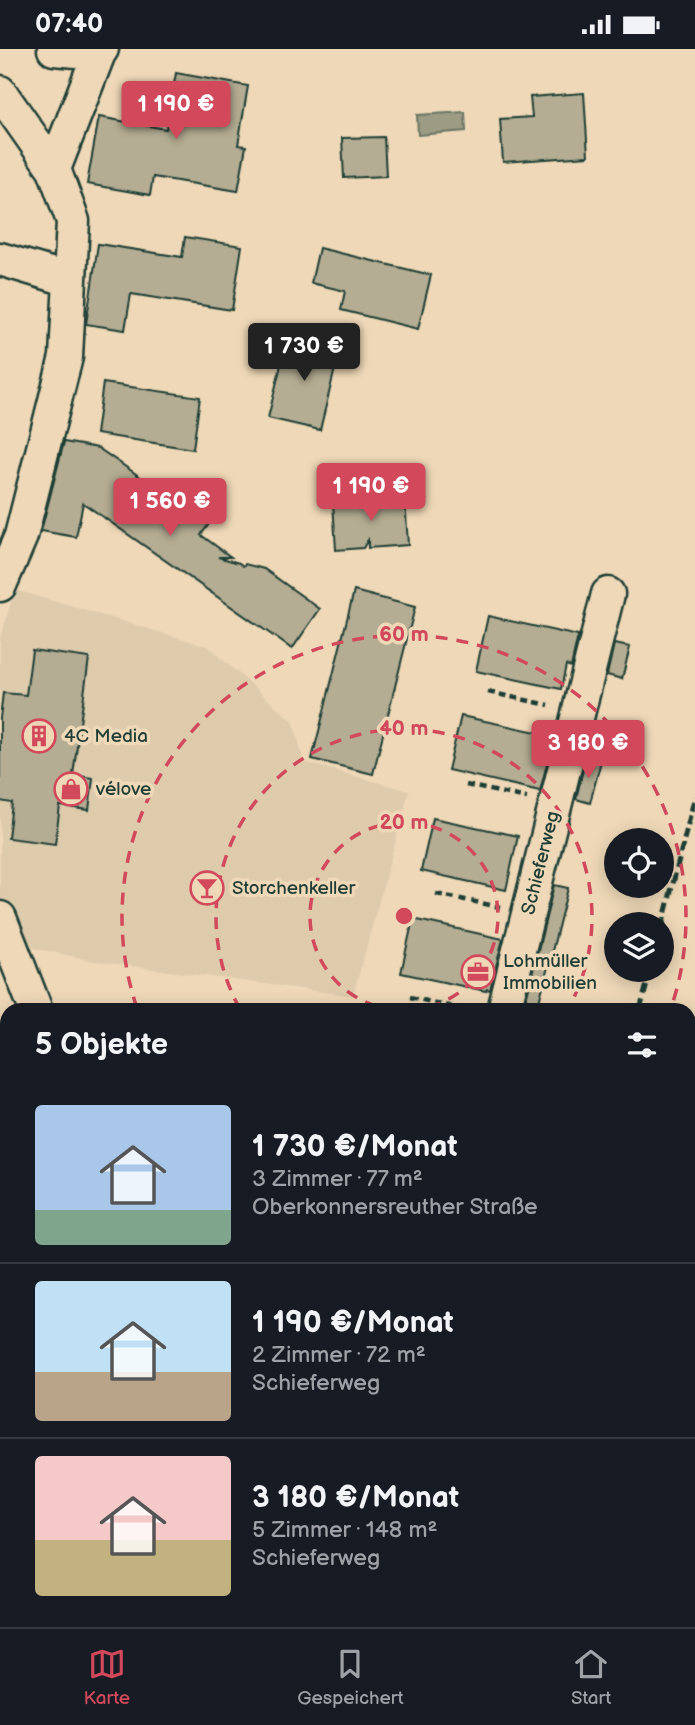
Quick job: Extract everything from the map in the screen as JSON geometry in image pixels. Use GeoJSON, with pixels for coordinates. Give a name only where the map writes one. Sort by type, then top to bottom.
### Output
{"type":"FeatureCollection","features":[{"type":"Feature","properties":{"kind":"street"},"geometry":{"type":"LineString","coordinates":[[54,49],[100,51],[54,169]]}},
{"type":"Feature","properties":{"kind":"street"},"geometry":{"type":"LineString","coordinates":[[0,92],[54,169],[73,221],[66,357],[21,536],[0,585]]}},
{"type":"Feature","properties":{"kind":"street"},"geometry":{"type":"LineString","coordinates":[[0,260],[70,280]]}},
{"type":"Feature","properties":{"kind":"street","name":"Schieferweg"},"geometry":{"type":"LineString","coordinates":[[506,1003],[608,594]]}},
{"type":"Feature","properties":{"kind":"street"},"geometry":{"type":"LineString","coordinates":[[0,918],[33,1003]]}},
{"type":"Feature","properties":{"kind":"path"},"geometry":{"type":"LineString","coordinates":[[488,692],[578,712]]}},
{"type":"Feature","properties":{"kind":"path"},"geometry":{"type":"LineString","coordinates":[[466,785],[555,804]]}},
{"type":"Feature","properties":{"kind":"path"},"geometry":{"type":"LineString","coordinates":[[436,894],[528,913]]}},
{"type":"Feature","properties":{"kind":"path"},"geometry":{"type":"LineString","coordinates":[[410,997],[435,1003]]}},
{"type":"Feature","properties":{"kind":"shaded area"},"geometry":{"type":"Polygon","coordinates":[[[465,112],[466,131],[418,135],[417,115],[465,112]]]}},
{"type":"Feature","properties":{"kind":"shaded area"},"geometry":{"type":"Polygon","coordinates":[[[15,590],[207,646],[293,721],[304,762],[409,791],[353,996],[95,961],[0,941],[0,639],[15,590]]]}},
{"type":"Feature","properties":{"kind":"building"},"geometry":{"type":"Polygon","coordinates":[[[176,73],[248,86],[238,145],[246,146],[238,191],[153,177],[150,195],[87,184],[99,117],[166,129],[176,73]]]}},
{"type":"Feature","properties":{"kind":"building"},"geometry":{"type":"Polygon","coordinates":[[[584,93],[588,156],[503,162],[500,119],[532,117],[530,97],[584,93]]]}},
{"type":"Feature","properties":{"kind":"building"},"geometry":{"type":"Polygon","coordinates":[[[384,137],[386,176],[344,178],[342,138],[384,137]]]}},
{"type":"Feature","properties":{"kind":"building"},"geometry":{"type":"Polygon","coordinates":[[[185,237],[242,246],[232,310],[131,294],[125,330],[86,324],[98,244],[182,257],[185,237]]]}},
{"type":"Feature","properties":{"kind":"building"},"geometry":{"type":"Polygon","coordinates":[[[319,248],[431,275],[418,329],[341,310],[345,291],[311,283],[319,248]]]}},
{"type":"Feature","properties":{"kind":"building"},"geometry":{"type":"Polygon","coordinates":[[[288,336],[340,348],[320,430],[268,418],[288,336]]]}},
{"type":"Feature","properties":{"kind":"building"},"geometry":{"type":"Polygon","coordinates":[[[103,383],[200,397],[193,449],[96,434],[103,383]]]}},
{"type":"Feature","properties":{"kind":"building"},"geometry":{"type":"Polygon","coordinates":[[[64,442],[98,448],[209,524],[201,535],[231,557],[218,557],[243,566],[245,564],[264,569],[320,609],[292,649],[83,503],[76,537],[41,531],[64,442]]]}},
{"type":"Feature","properties":{"kind":"building"},"geometry":{"type":"Polygon","coordinates":[[[405,497],[408,545],[368,548],[368,540],[363,548],[336,550],[333,502],[405,497]]]}},
{"type":"Feature","properties":{"kind":"building"},"geometry":{"type":"Polygon","coordinates":[[[354,591],[415,607],[373,774],[312,759],[354,591]]]}},
{"type":"Feature","properties":{"kind":"building"},"geometry":{"type":"Polygon","coordinates":[[[488,616],[578,636],[571,667],[566,665],[561,689],[476,671],[488,616]]]}},
{"type":"Feature","properties":{"kind":"building"},"geometry":{"type":"Polygon","coordinates":[[[614,644],[630,647],[622,679],[607,675],[614,644]]]}},
{"type":"Feature","properties":{"kind":"building","name":"4C Media"},"geometry":{"type":"Polygon","coordinates":[[[32,650],[89,658],[73,775],[93,778],[89,810],[60,806],[55,844],[8,838],[12,803],[0,801],[0,718],[3,693],[26,695],[32,650]]]}},
{"type":"Feature","properties":{"kind":"building"},"geometry":{"type":"Polygon","coordinates":[[[461,716],[546,734],[543,746],[551,748],[540,791],[448,770],[461,716]]]}},
{"type":"Feature","properties":{"kind":"building"},"geometry":{"type":"Polygon","coordinates":[[[586,757],[601,761],[590,803],[576,799],[586,757]]]}},
{"type":"Feature","properties":{"kind":"building"},"geometry":{"type":"Polygon","coordinates":[[[433,818],[518,836],[506,890],[421,871],[433,818]]]}},
{"type":"Feature","properties":{"kind":"building"},"geometry":{"type":"Polygon","coordinates":[[[554,885],[568,888],[539,1002],[526,999],[554,885]]]}},
{"type":"Feature","properties":{"kind":"building"},"geometry":{"type":"Polygon","coordinates":[[[413,919],[503,939],[490,990],[401,973],[413,919]]]}},
{"type":"Feature","properties":{"kind":"railway"},"geometry":{"type":"LineString","coordinates":[[666,912],[695,796]]}},
{"type":"Feature","properties":{"kind":"railway"},"geometry":{"type":"LineString","coordinates":[[642,1003],[648,982]]}},
{"type":"Feature","properties":{"kind":"place","name":"4C Media"},"geometry":{"type":"Point","coordinates":[39,736]}},
{"type":"Feature","properties":{"kind":"place","name":"vélove"},"geometry":{"type":"Point","coordinates":[71,789]}},
{"type":"Feature","properties":{"kind":"place","name":"Storchenkeller"},"geometry":{"type":"Point","coordinates":[207,888]}},
{"type":"Feature","properties":{"kind":"place","name":"Lohmüller Immobilien"},"geometry":{"type":"Point","coordinates":[478,972]}}]}
